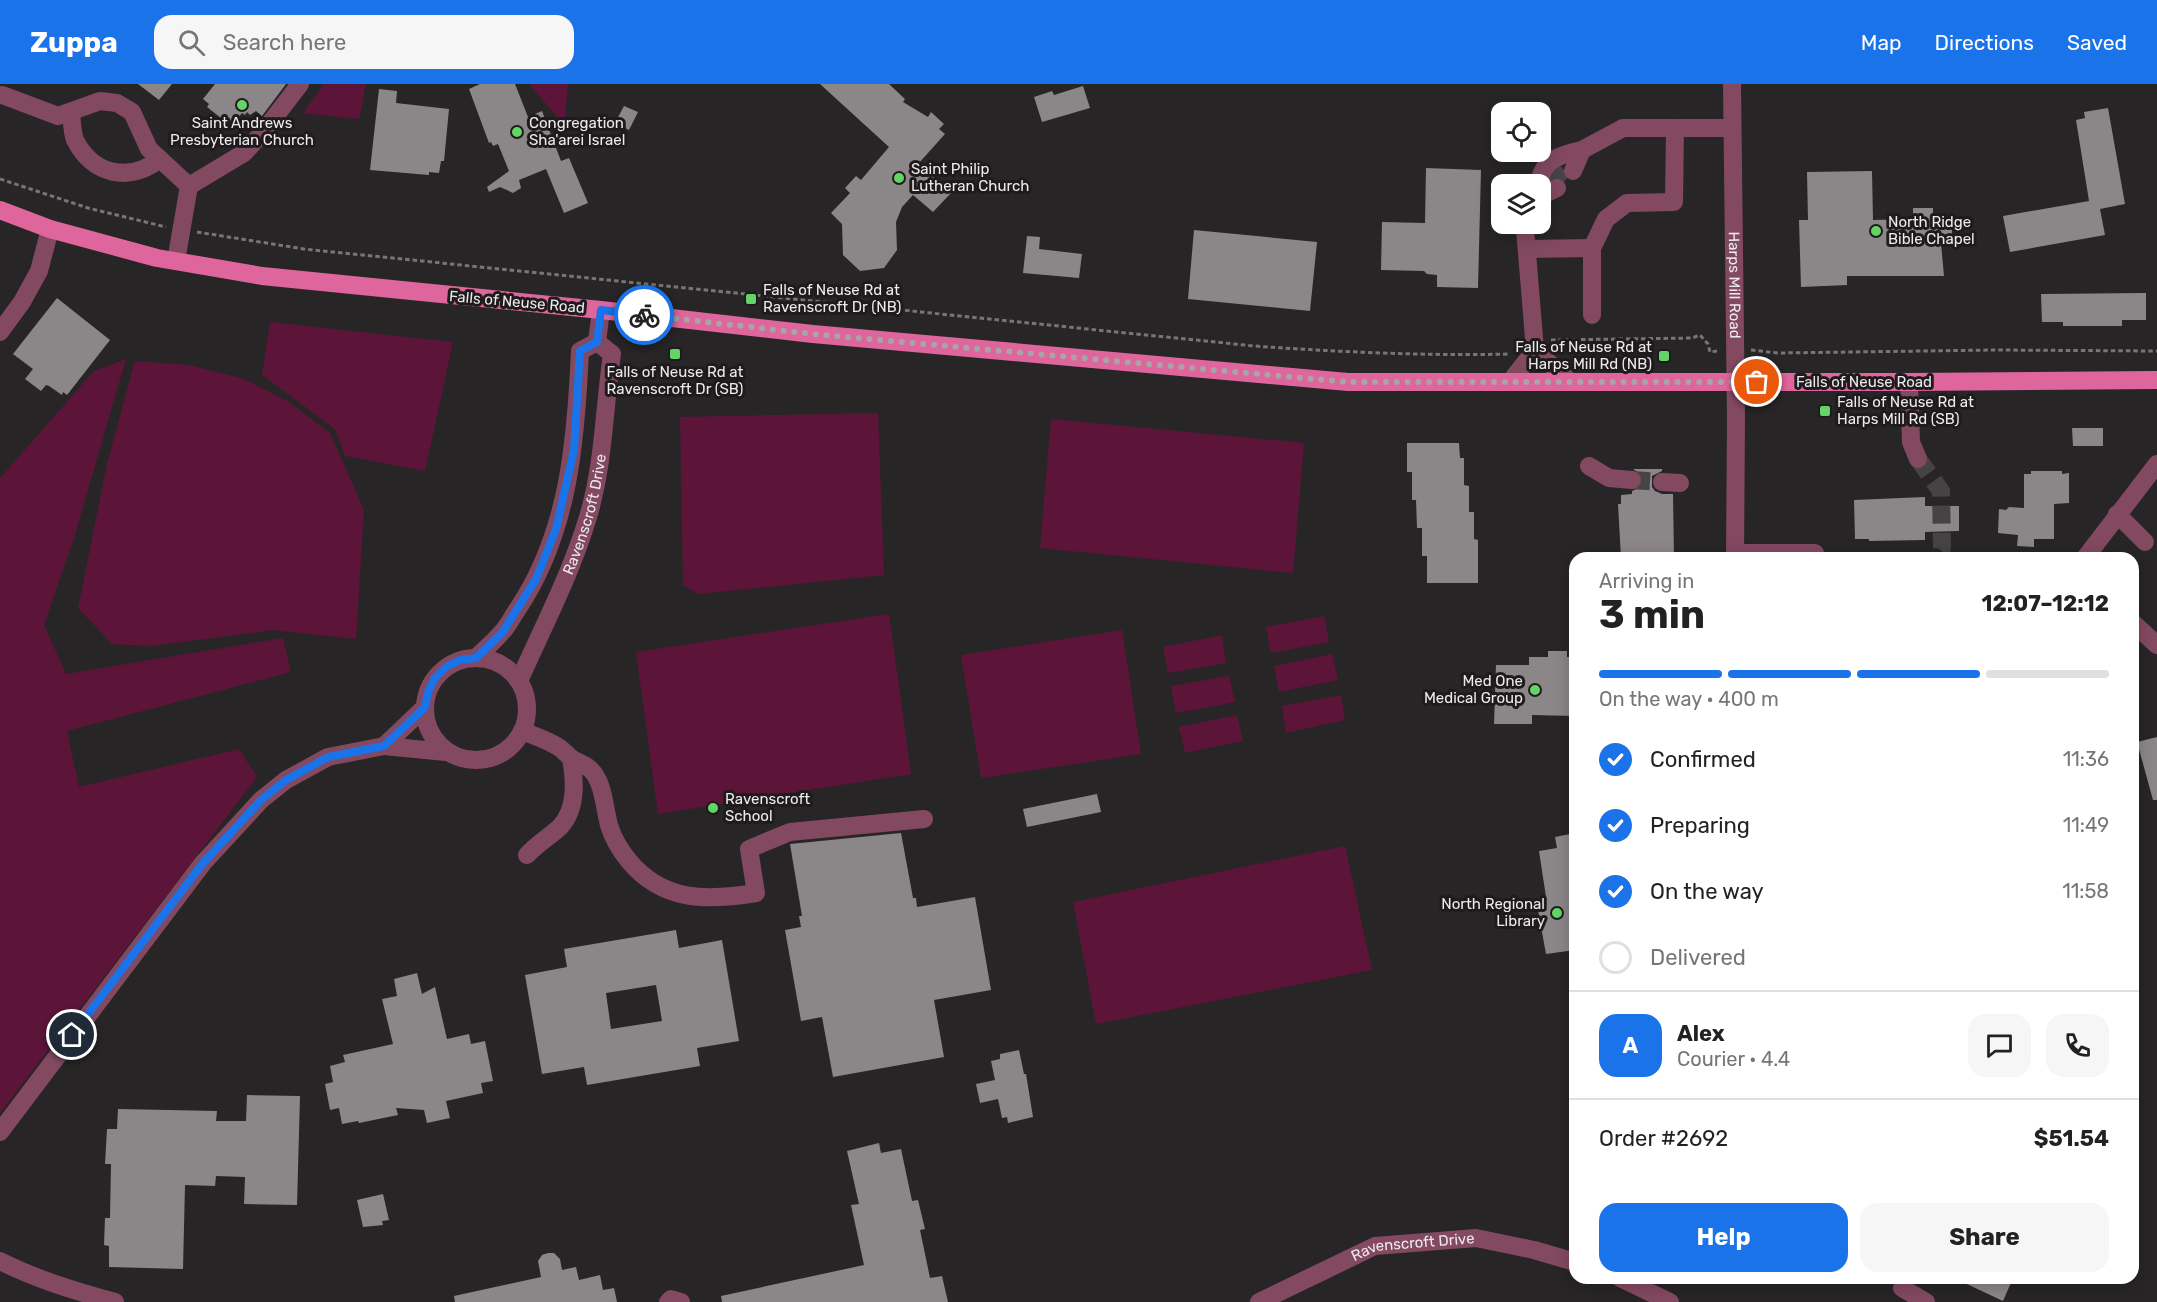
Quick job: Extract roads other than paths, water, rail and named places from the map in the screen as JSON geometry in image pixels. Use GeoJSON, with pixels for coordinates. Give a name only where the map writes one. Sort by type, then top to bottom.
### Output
{"type":"FeatureCollection","features":[{"type":"Feature","properties":{"kind":"main road","name":"Falls of Neuse Road"},"geometry":{"type":"LineString","coordinates":[[0,210],[50,229],[157,258],[262,276],[813,334],[1348,382],[2157,380]]}},
{"type":"Feature","properties":{"kind":"street"},"geometry":{"type":"LineString","coordinates":[[176,261],[189,186],[244,153],[264,132],[300,84]]}},
{"type":"Feature","properties":{"kind":"street","name":"Harps Mill Road"},"geometry":{"type":"LineString","coordinates":[[1732,84],[1735,552]]}},
{"type":"Feature","properties":{"kind":"street"},"geometry":{"type":"LineString","coordinates":[[2,95],[58,116],[100,100],[117,103],[132,112],[150,149],[189,186]]}},
{"type":"Feature","properties":{"kind":"street"},"geometry":{"type":"LineString","coordinates":[[71,112],[74,138],[89,161],[112,171],[134,173],[150,167],[160,159]]}},
{"type":"Feature","properties":{"kind":"street"},"geometry":{"type":"LineString","coordinates":[[1540,174],[1557,156],[1582,150],[1623,128],[1732,128]]}},
{"type":"Feature","properties":{"kind":"street"},"geometry":{"type":"LineString","coordinates":[[1592,315],[1592,248],[1606,219],[1627,203],[1674,202],[1675,128]]}},
{"type":"Feature","properties":{"kind":"street"},"geometry":{"type":"LineString","coordinates":[[1569,169],[1582,150]]}},
{"type":"Feature","properties":{"kind":"street"},"geometry":{"type":"LineString","coordinates":[[0,332],[22,302],[39,271],[50,229]]}},
{"type":"Feature","properties":{"kind":"street"},"geometry":{"type":"LineString","coordinates":[[1526,234],[1541,345],[1570,382]]}},
{"type":"Feature","properties":{"kind":"street"},"geometry":{"type":"LineString","coordinates":[[1527,249],[1592,248]]}},
{"type":"Feature","properties":{"kind":"street"},"geometry":{"type":"LineString","coordinates":[[597,342],[601,310]]}},
{"type":"Feature","properties":{"kind":"street","name":"Ravenscroft Drive"},"geometry":{"type":"LineString","coordinates":[[384,746],[425,707],[428,692],[435,678],[446,667],[460,660],[476,658],[502,633],[533,585],[556,529],[569,478],[576,423],[580,351],[597,342],[612,354],[602,439],[588,519],[558,597],[519,681]]}},
{"type":"Feature","properties":{"kind":"street"},"geometry":{"type":"LineString","coordinates":[[1510,382],[1541,345]]}},
{"type":"Feature","properties":{"kind":"street"},"geometry":{"type":"LineString","coordinates":[[1909,382],[1911,442],[1918,459]]}},
{"type":"Feature","properties":{"kind":"street"},"geometry":{"type":"LineString","coordinates":[[2089,552],[2157,464]]}},
{"type":"Feature","properties":{"kind":"street"},"geometry":{"type":"LineString","coordinates":[[1589,466],[1609,478],[1632,480]]}},
{"type":"Feature","properties":{"kind":"street"},"geometry":{"type":"LineString","coordinates":[[2117,514],[2145,542]]}},
{"type":"Feature","properties":{"kind":"street"},"geometry":{"type":"LineString","coordinates":[[533,585],[558,597]]}},
{"type":"Feature","properties":{"kind":"street"},"geometry":{"type":"LineString","coordinates":[[2139,628],[2157,645]]}},
{"type":"Feature","properties":{"kind":"street"},"geometry":{"type":"LineString","coordinates":[[0,1131],[203,863],[261,800],[286,780],[328,757],[384,746],[446,752],[463,759],[481,760],[498,756],[512,745],[522,731],[527,714],[526,697],[519,681],[508,669],[493,660],[476,658]]}},
{"type":"Feature","properties":{"kind":"street"},"geometry":{"type":"LineString","coordinates":[[425,707],[427,724],[435,740],[446,752]]}},
{"type":"Feature","properties":{"kind":"street"},"geometry":{"type":"LineString","coordinates":[[522,731],[549,741],[571,759],[590,769],[600,783],[610,827],[618,846],[636,870],[649,881],[666,890],[696,897],[726,898],[756,893],[749,849],[790,832],[924,819]]}},
{"type":"Feature","properties":{"kind":"street"},"geometry":{"type":"LineString","coordinates":[[527,855],[560,826],[567,816],[575,789],[571,759]]}},
{"type":"Feature","properties":{"kind":"street","name":"Ravenscroft Drive"},"geometry":{"type":"LineString","coordinates":[[1259,1302],[1375,1246],[1476,1238],[1534,1250],[1569,1260]]}},
{"type":"Feature","properties":{"kind":"street"},"geometry":{"type":"LineString","coordinates":[[0,1261],[30,1276],[65,1289],[115,1302]]}},
{"type":"Feature","properties":{"kind":"street"},"geometry":{"type":"LineString","coordinates":[[1635,1284],[1670,1302]]}},
{"type":"Feature","properties":{"kind":"street"},"geometry":{"type":"LineString","coordinates":[[1901,1289],[1926,1302]]}},
{"type":"Feature","properties":{"kind":"street"},"geometry":{"type":"LineString","coordinates":[[668,1302],[671,1299],[681,1302]]}},
{"type":"Feature","properties":{"kind":"tunnel"},"geometry":{"type":"LineString","coordinates":[[1551,182],[1566,167]]}},
{"type":"Feature","properties":{"kind":"tunnel"},"geometry":{"type":"LineString","coordinates":[[1918,459],[1941,491],[1942,548],[1939,552]]}},
{"type":"Feature","properties":{"kind":"tunnel"},"geometry":{"type":"LineString","coordinates":[[1632,480],[1662,482]]}},
{"type":"Feature","properties":{"kind":"place","name":"Saint Andrews Presbyterian Church"},"geometry":{"type":"Point","coordinates":[242,105]}},
{"type":"Feature","properties":{"kind":"place","name":"Congregation Sha'arei Israel"},"geometry":{"type":"Point","coordinates":[517,132]}},
{"type":"Feature","properties":{"kind":"place","name":"Saint Philip Lutheran Church"},"geometry":{"type":"Point","coordinates":[899,178]}},
{"type":"Feature","properties":{"kind":"place","name":"North Ridge Bible Chapel"},"geometry":{"type":"Point","coordinates":[1876,231]}},
{"type":"Feature","properties":{"kind":"place","name":"Falls of Neuse Rd at Ravenscroft Dr (NB)"},"geometry":{"type":"Point","coordinates":[751,299]}},
{"type":"Feature","properties":{"kind":"place","name":"Falls of Neuse Rd at Ravenscroft Dr (SB)"},"geometry":{"type":"Point","coordinates":[675,354]}},
{"type":"Feature","properties":{"kind":"place","name":"Falls of Neuse Rd at Harps Mill Rd (NB)"},"geometry":{"type":"Point","coordinates":[1664,356]}},
{"type":"Feature","properties":{"kind":"place","name":"Falls of Neuse Rd at Harps Mill Rd (SB)"},"geometry":{"type":"Point","coordinates":[1825,411]}},
{"type":"Feature","properties":{"kind":"place","name":"Med One Medical Group"},"geometry":{"type":"Point","coordinates":[1535,690]}},
{"type":"Feature","properties":{"kind":"place","name":"Ravenscroft School"},"geometry":{"type":"Point","coordinates":[713,808]}},
{"type":"Feature","properties":{"kind":"place","name":"North Regional Library"},"geometry":{"type":"Point","coordinates":[1557,913]}}]}
